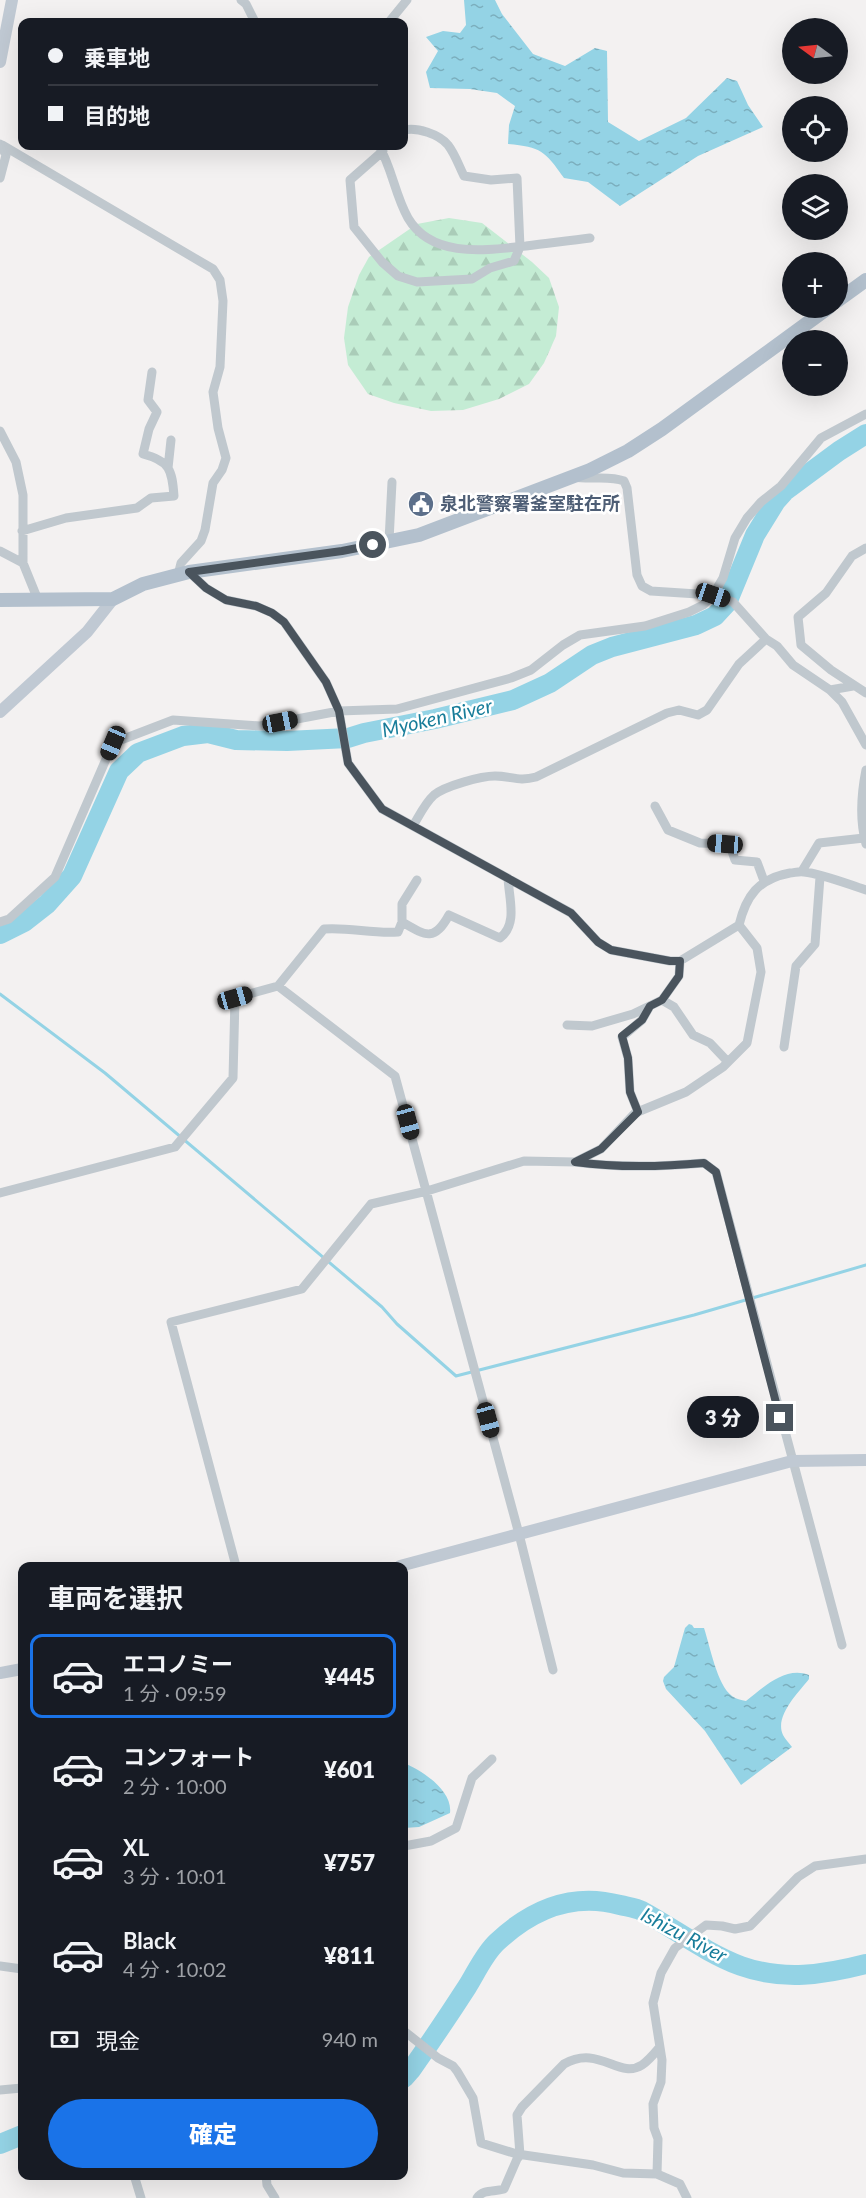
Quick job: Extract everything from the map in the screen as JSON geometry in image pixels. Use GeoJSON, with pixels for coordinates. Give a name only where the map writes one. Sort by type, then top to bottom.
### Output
{"type":"FeatureCollection","features":[{"type":"Feature","properties":{"kind":"main road"},"geometry":{"type":"LineString","coordinates":[[848,293],[866,280]]}},
{"type":"Feature","properties":{"kind":"main road"},"geometry":{"type":"LineString","coordinates":[[0,600],[113,599],[143,584],[184,574],[342,551],[419,535],[572,477],[628,451],[662,429],[814,318]]}},
{"type":"Feature","properties":{"kind":"street"},"geometry":{"type":"LineString","coordinates":[[0,62],[12,0]]}},
{"type":"Feature","properties":{"kind":"street"},"geometry":{"type":"LineString","coordinates":[[241,0],[246,4],[253,18]]}},
{"type":"Feature","properties":{"kind":"street"},"geometry":{"type":"LineString","coordinates":[[392,18],[407,0]]}},
{"type":"Feature","properties":{"kind":"street"},"geometry":{"type":"LineString","coordinates":[[379,150],[350,180],[354,227],[382,262],[398,276],[417,282],[472,279],[490,268],[514,261],[520,247],[517,178],[491,180],[464,176],[448,145],[421,130],[408,130]]}},
{"type":"Feature","properties":{"kind":"street"},"geometry":{"type":"LineString","coordinates":[[0,178],[6,154],[1,144]]}},
{"type":"Feature","properties":{"kind":"street"},"geometry":{"type":"LineString","coordinates":[[1,144],[213,269],[220,280],[223,301],[220,367],[213,392],[218,429],[226,458],[222,470],[213,483],[201,541],[182,564],[184,574],[226,600],[256,606],[272,613],[284,622],[326,682],[339,711],[348,763],[382,809],[571,913],[598,942],[611,950],[670,961],[680,961],[739,926],[743,908],[752,894],[764,882],[780,875],[802,872],[866,890]]}},
{"type":"Feature","properties":{"kind":"street"},"geometry":{"type":"LineString","coordinates":[[382,150],[398,198],[410,220],[423,234],[438,243],[479,252],[590,238]]}},
{"type":"Feature","properties":{"kind":"street"},"geometry":{"type":"LineString","coordinates":[[22,531],[66,518],[137,508],[151,498],[174,496],[173,476],[165,462],[143,454],[149,429],[157,412],[148,400],[152,372]]}},
{"type":"Feature","properties":{"kind":"street"},"geometry":{"type":"LineString","coordinates":[[0,922],[9,919],[56,877],[113,743],[173,720],[260,726],[339,711],[397,709],[511,678],[531,670],[580,635],[645,626],[689,612],[703,605],[713,595],[723,578],[735,538],[747,518],[761,502],[781,486],[821,438],[866,414]]}},
{"type":"Feature","properties":{"kind":"street"},"geometry":{"type":"LineString","coordinates":[[0,431],[16,462],[23,495],[23,563],[38,600]]}},
{"type":"Feature","properties":{"kind":"street"},"geometry":{"type":"LineString","coordinates":[[168,468],[171,440]]}},
{"type":"Feature","properties":{"kind":"street"},"geometry":{"type":"LineString","coordinates":[[572,477],[618,478],[624,481],[627,488],[637,575],[642,586],[651,591],[713,595],[733,602],[793,665],[830,690],[842,702],[866,745]]}},
{"type":"Feature","properties":{"kind":"street"},"geometry":{"type":"LineString","coordinates":[[389,541],[392,482]]}},
{"type":"Feature","properties":{"kind":"street"},"geometry":{"type":"LineString","coordinates":[[866,548],[852,556],[826,593],[798,617],[801,645],[866,693]]}},
{"type":"Feature","properties":{"kind":"street"},"geometry":{"type":"LineString","coordinates":[[0,551],[23,563]]}},
{"type":"Feature","properties":{"kind":"street"},"geometry":{"type":"LineString","coordinates":[[0,712],[87,632],[113,599]]}},
{"type":"Feature","properties":{"kind":"street"},"geometry":{"type":"LineString","coordinates":[[413,826],[432,796],[442,790],[486,777],[497,776],[523,781],[536,777],[667,713],[679,710],[698,715],[707,710],[739,664],[766,639]]}},
{"type":"Feature","properties":{"kind":"street"},"geometry":{"type":"LineString","coordinates":[[830,690],[854,686]]}},
{"type":"Feature","properties":{"kind":"street"},"geometry":{"type":"LineString","coordinates":[[802,872],[819,843],[865,841],[861,808],[866,770]]}},
{"type":"Feature","properties":{"kind":"street"},"geometry":{"type":"LineString","coordinates":[[655,806],[668,830],[700,843],[725,844],[731,848],[735,860],[757,862],[764,882]]}},
{"type":"Feature","properties":{"kind":"street"},"geometry":{"type":"LineString","coordinates":[[784,1047],[796,966],[815,944],[820,877]]}},
{"type":"Feature","properties":{"kind":"street"},"geometry":{"type":"LineString","coordinates":[[402,922],[418,932],[432,934],[440,931],[449,915],[500,938],[507,932],[512,918],[508,878]]}},
{"type":"Feature","properties":{"kind":"street"},"geometry":{"type":"LineString","coordinates":[[0,1193],[175,1147],[233,1078],[235,998],[278,986],[324,929],[341,927],[384,933],[398,932],[402,922],[402,904],[417,880]]}},
{"type":"Feature","properties":{"kind":"street"},"geometry":{"type":"LineString","coordinates":[[575,1162],[601,1149],[638,1112],[686,1092],[728,1062],[747,1043],[761,972],[757,948],[739,926]]}},
{"type":"Feature","properties":{"kind":"street"},"geometry":{"type":"LineString","coordinates":[[567,1025],[592,1026],[633,1014],[662,1000],[679,976],[680,961]]}},
{"type":"Feature","properties":{"kind":"street"},"geometry":{"type":"LineString","coordinates":[[278,986],[396,1076],[519,1534],[553,1670]]}},
{"type":"Feature","properties":{"kind":"street"},"geometry":{"type":"LineString","coordinates":[[662,1000],[674,1007],[693,1035],[710,1044],[728,1062]]}},
{"type":"Feature","properties":{"kind":"street"},"geometry":{"type":"LineString","coordinates":[[638,1112],[630,1092],[628,1058],[622,1036],[642,1020],[650,1006]]}},
{"type":"Feature","properties":{"kind":"street"},"geometry":{"type":"LineString","coordinates":[[235,1562],[171,1322],[302,1289],[371,1204],[426,1191],[524,1161],[575,1162],[610,1167],[664,1167],[704,1163],[716,1172],[842,1645]]}},
{"type":"Feature","properties":{"kind":"street"},"geometry":{"type":"LineString","coordinates":[[408,1564],[792,1461],[866,1460]]}},
{"type":"Feature","properties":{"kind":"street"},"geometry":{"type":"LineString","coordinates":[[0,1674],[18,1670]]}},
{"type":"Feature","properties":{"kind":"street"},"geometry":{"type":"LineString","coordinates":[[408,1845],[431,1841],[456,1828],[472,1778],[492,1759]]}},
{"type":"Feature","properties":{"kind":"street"},"geometry":{"type":"LineString","coordinates":[[657,2174],[658,2139],[654,2128],[653,2104],[660,2082],[662,2060],[653,2003],[660,1973],[675,1948],[706,1926],[735,1929],[750,1926],[798,1877],[815,1866],[866,1859]]}},
{"type":"Feature","properties":{"kind":"street"},"geometry":{"type":"LineString","coordinates":[[0,1966],[18,1968]]}},
{"type":"Feature","properties":{"kind":"street"},"geometry":{"type":"LineString","coordinates":[[408,2039],[453,2066],[473,2098],[481,2143],[520,2155],[593,2165],[623,2173],[657,2174],[680,2184],[687,2198]]}},
{"type":"Feature","properties":{"kind":"street"},"geometry":{"type":"LineString","coordinates":[[477,2198],[487,2191],[504,2189],[520,2155],[517,2115],[564,2064],[584,2057],[596,2058],[619,2068],[631,2069],[641,2066],[659,2048]]}},
{"type":"Feature","properties":{"kind":"street"},"geometry":{"type":"LineString","coordinates":[[0,2090],[18,2088]]}},
{"type":"Feature","properties":{"kind":"street"},"geometry":{"type":"LineString","coordinates":[[136,2180],[141,2198]]}},
{"type":"Feature","properties":{"kind":"street"},"geometry":{"type":"LineString","coordinates":[[266,2180],[275,2198]]}},
{"type":"Feature","properties":{"kind":"green space"},"geometry":{"type":"Polygon","coordinates":[[[449,218],[482,223],[532,262],[549,278],[559,307],[556,336],[544,363],[529,384],[499,399],[463,410],[431,411],[394,403],[368,394],[348,365],[344,338],[348,307],[359,275],[369,257],[417,224],[449,218]]]}},
{"type":"Feature","properties":{"kind":"water"},"geometry":{"type":"Polygon","coordinates":[[[464,0],[495,0],[502,14],[533,54],[565,66],[595,48],[607,51],[608,122],[639,141],[686,118],[727,78],[737,81],[748,105],[763,127],[698,156],[620,206],[588,182],[564,178],[547,156],[541,152],[508,144],[509,125],[515,106],[497,93],[470,89],[430,88],[426,72],[438,51],[426,37],[443,31],[460,33],[466,25],[464,0]]]}},
{"type":"Feature","properties":{"kind":"water"},"geometry":{"type":"Polygon","coordinates":[[[689,1624],[694,1628],[704,1628],[722,1683],[727,1691],[737,1699],[746,1701],[775,1679],[792,1673],[809,1675],[809,1679],[794,1697],[782,1720],[783,1735],[792,1747],[741,1785],[705,1731],[666,1689],[663,1681],[674,1667],[685,1628],[689,1624]]]}},
{"type":"Feature","properties":{"kind":"water"},"geometry":{"type":"Polygon","coordinates":[[[408,1765],[434,1782],[446,1796],[450,1805],[450,1813],[419,1827],[408,1828],[408,1765]]]}},
{"type":"Feature","properties":{"kind":"waterway","name":"Myoken River"},"geometry":{"type":"LineString","coordinates":[[0,934],[24,922],[47,904],[72,876],[119,771],[138,753],[183,736],[208,733],[236,740],[287,741],[348,738],[435,719],[513,700],[550,683],[592,655],[612,647],[696,625],[715,616],[727,603],[755,535],[776,501],[785,491],[866,434]]}},
{"type":"Feature","properties":{"kind":"waterway"},"geometry":{"type":"LineString","coordinates":[[0,994],[105,1073],[382,1307],[397,1324],[456,1376],[694,1315],[866,1265]]}},
{"type":"Feature","properties":{"kind":"waterway","name":"Ishizu River"},"geometry":{"type":"LineString","coordinates":[[408,2073],[492,1947],[524,1920],[539,1912],[569,1902],[602,1902],[640,1910],[715,1954],[757,1971],[804,1975],[866,1964]]}},
{"type":"Feature","properties":{"kind":"waterway","name":"Ishizu River"},"geometry":{"type":"LineString","coordinates":[[0,2144],[18,2137]]}},
{"type":"Feature","properties":{"kind":"place","name":"泉北警察署釜室駐在所"},"geometry":{"type":"Point","coordinates":[421,504]}},
{"type":"Feature","properties":{"kind":"route"},"geometry":{"type":"LineString","coordinates":[[373,545],[189,572],[206,588],[226,600],[256,606],[272,613],[284,622],[326,682],[339,711],[348,763],[382,809],[571,913],[598,942],[611,950],[680,961],[679,976],[662,1000],[650,1006],[642,1020],[622,1036],[628,1058],[630,1092],[638,1112],[601,1149],[575,1162],[610,1167],[664,1167],[704,1163],[716,1172],[780,1418]]}}]}
